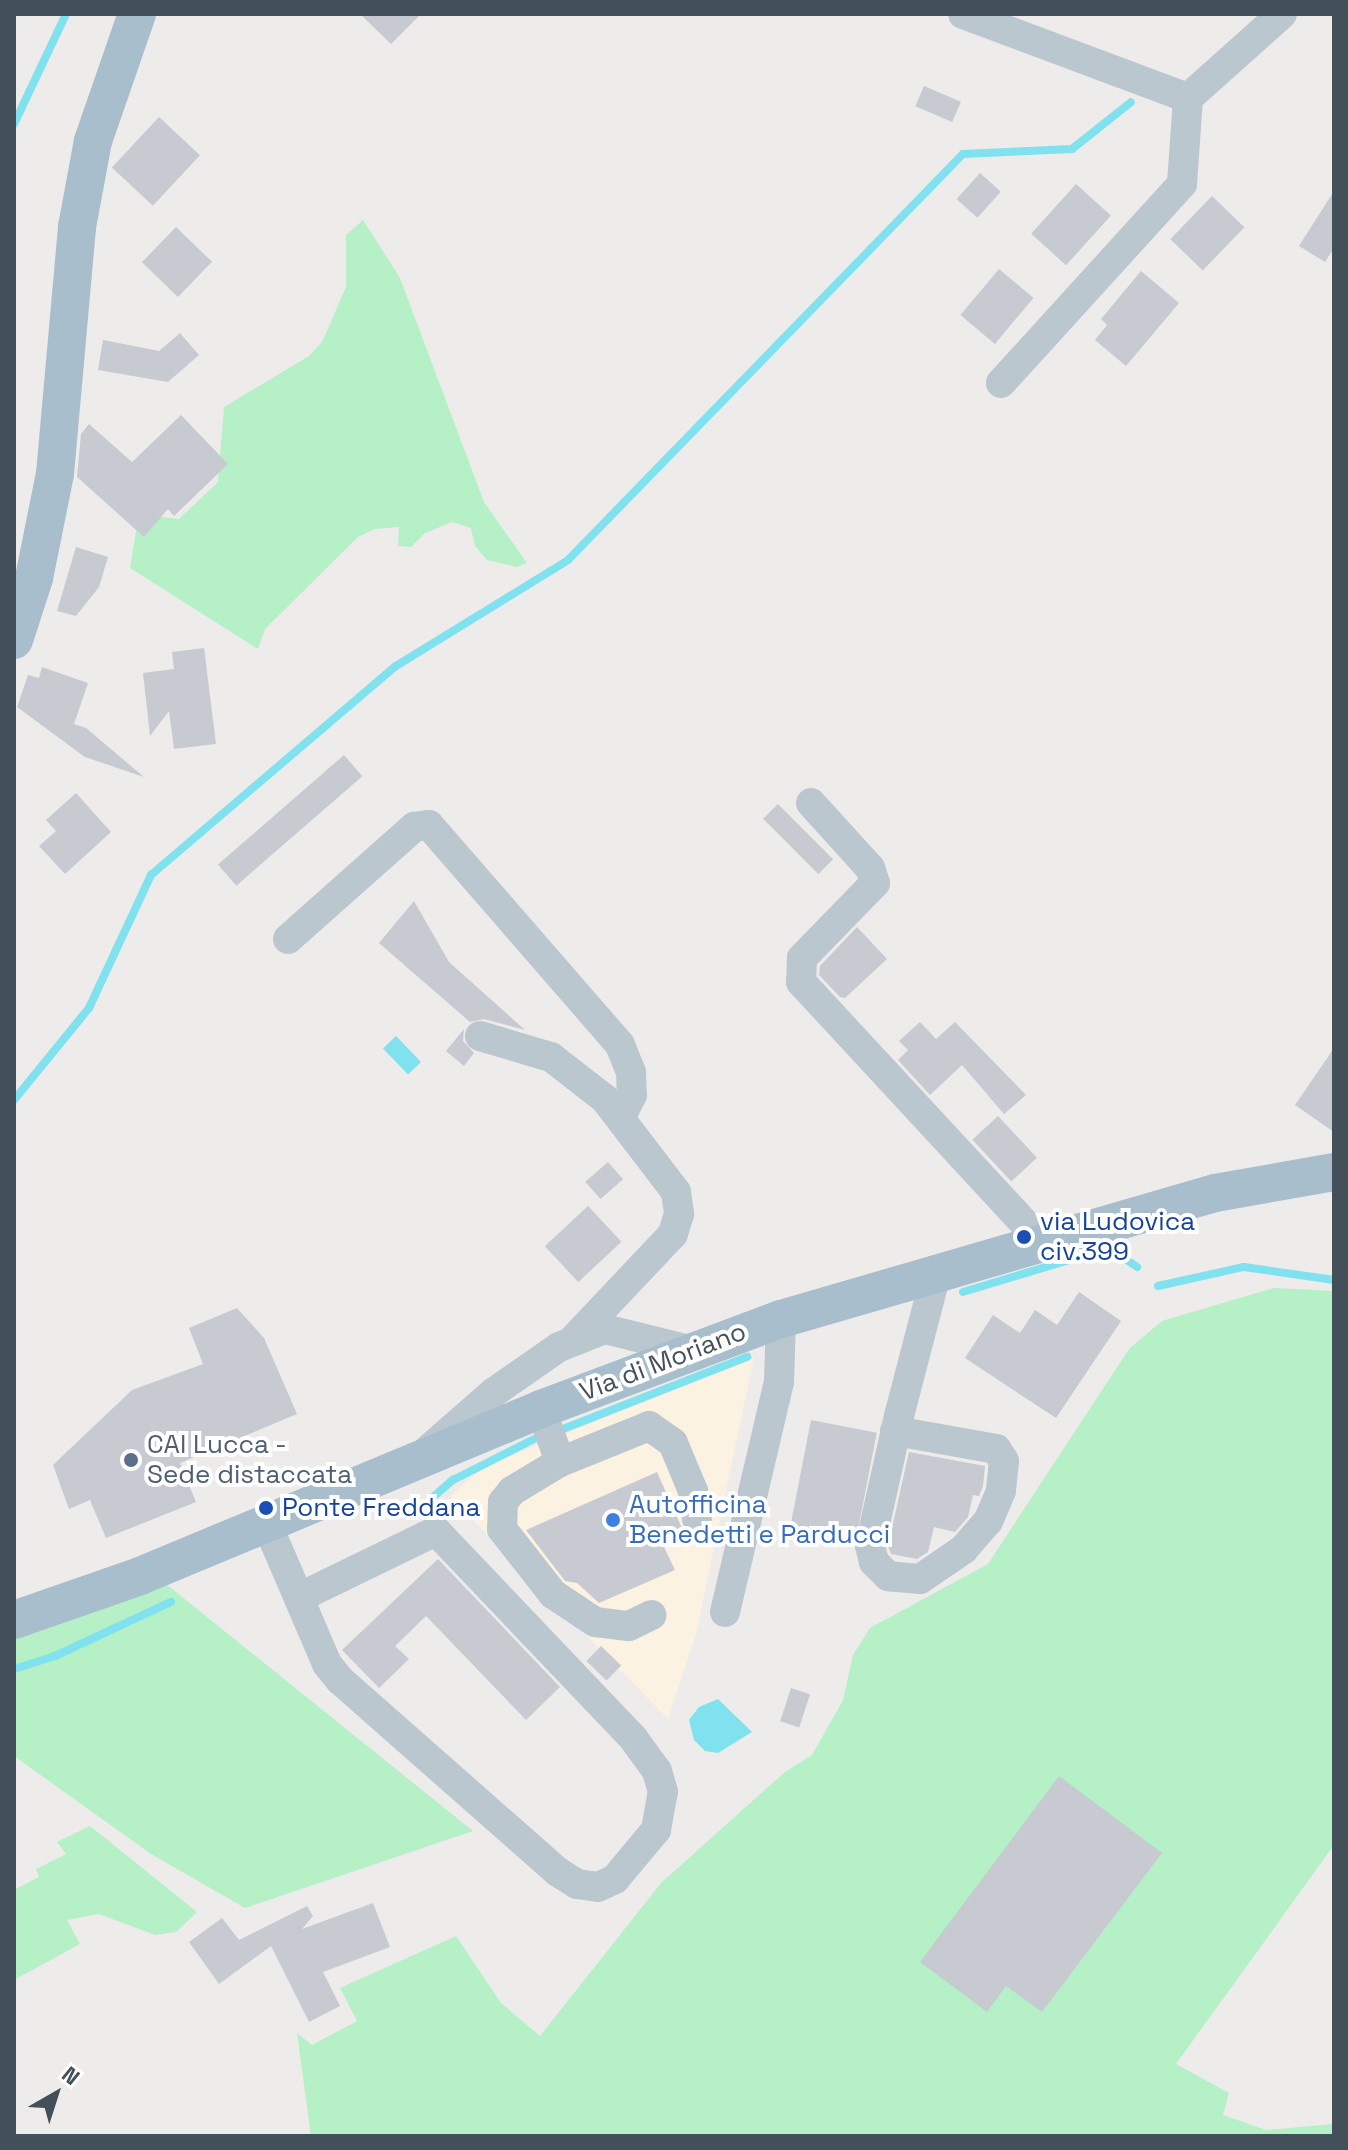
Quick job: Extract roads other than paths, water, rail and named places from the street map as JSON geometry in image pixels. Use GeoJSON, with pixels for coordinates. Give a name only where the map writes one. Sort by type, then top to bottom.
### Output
{"type":"FeatureCollection","features":[{"type":"Feature","properties":{"kind":"main road"},"geometry":{"type":"LineString","coordinates":[[14,640],[34,578],[55,474],[77,227],[93,141],[137,14]]}},
{"type":"Feature","properties":{"kind":"main road","name":"Via di Moriano"},"geometry":{"type":"LineString","coordinates":[[14,1620],[140,1576],[689,1350],[781,1319],[1215,1193],[1334,1172]]}},
{"type":"Feature","properties":{"kind":"street"},"geometry":{"type":"LineString","coordinates":[[963,14],[1188,98]]}},
{"type":"Feature","properties":{"kind":"street"},"geometry":{"type":"LineString","coordinates":[[1001,383],[1182,184],[1188,98],[1282,14]]}},
{"type":"Feature","properties":{"kind":"street"},"geometry":{"type":"LineString","coordinates":[[811,803],[870,868],[875,883],[802,958],[801,982],[1043,1243]]}},
{"type":"Feature","properties":{"kind":"street"},"geometry":{"type":"LineString","coordinates":[[288,939],[414,827],[429,825],[620,1045],[631,1072],[632,1095],[621,1117]]}},
{"type":"Feature","properties":{"kind":"street"},"geometry":{"type":"LineString","coordinates":[[480,1036],[551,1057],[621,1117],[676,1192],[679,1214],[673,1234],[571,1342]]}},
{"type":"Feature","properties":{"kind":"street"},"geometry":{"type":"LineString","coordinates":[[895,1431],[996,1449],[1004,1461],[1001,1491],[988,1521],[964,1549],[920,1579],[888,1576],[874,1562],[870,1546],[895,1431],[936,1274]]}},
{"type":"Feature","properties":{"kind":"street"},"geometry":{"type":"LineString","coordinates":[[725,1612],[779,1382],[781,1319]]}},
{"type":"Feature","properties":{"kind":"street"},"geometry":{"type":"LineString","coordinates":[[418,1459],[493,1393],[571,1342],[605,1329],[689,1350]]}},
{"type":"Feature","properties":{"kind":"street"},"geometry":{"type":"LineString","coordinates":[[541,1409],[560,1462]]}},
{"type":"Feature","properties":{"kind":"street"},"geometry":{"type":"LineString","coordinates":[[652,1615],[629,1626],[595,1622],[553,1594],[502,1529],[503,1502],[512,1491],[560,1462],[649,1426],[673,1443],[693,1491],[697,1519]]}},
{"type":"Feature","properties":{"kind":"street"},"geometry":{"type":"LineString","coordinates":[[267,1524],[327,1664],[340,1680],[558,1872],[577,1884],[598,1887],[615,1879],[656,1830],[663,1792],[657,1771],[634,1739],[436,1531],[300,1597]]}},
{"type":"Feature","properties":{"kind":"water"},"geometry":{"type":"Polygon","coordinates":[[[396,1036],[421,1062],[408,1074],[383,1049],[396,1036]]]}},
{"type":"Feature","properties":{"kind":"water"},"geometry":{"type":"Polygon","coordinates":[[[718,1699],[752,1732],[718,1753],[705,1751],[694,1740],[689,1720],[699,1707],[718,1699]]]}},
{"type":"Feature","properties":{"kind":"waterway"},"geometry":{"type":"LineString","coordinates":[[14,124],[66,14]]}},
{"type":"Feature","properties":{"kind":"waterway"},"geometry":{"type":"LineString","coordinates":[[14,1100],[89,1008],[151,875],[396,666],[568,560],[963,154],[1072,149],[1131,102]]}},
{"type":"Feature","properties":{"kind":"waterway"},"geometry":{"type":"LineString","coordinates":[[963,1292],[1109,1248],[1137,1267]]}},
{"type":"Feature","properties":{"kind":"waterway"},"geometry":{"type":"LineString","coordinates":[[1158,1286],[1244,1267],[1334,1280]]}},
{"type":"Feature","properties":{"kind":"waterway"},"geometry":{"type":"LineString","coordinates":[[563,1429],[747,1357]]}},
{"type":"Feature","properties":{"kind":"waterway"},"geometry":{"type":"LineString","coordinates":[[432,1498],[453,1480],[534,1439]]}},
{"type":"Feature","properties":{"kind":"waterway"},"geometry":{"type":"LineString","coordinates":[[14,1669],[55,1656],[171,1602]]}},
{"type":"Feature","properties":{"kind":"place","name":"via Ludovica civ.399"},"geometry":{"type":"Point","coordinates":[1024,1237]}},
{"type":"Feature","properties":{"kind":"place","name":"CAI Lucca - Sede distaccata"},"geometry":{"type":"Point","coordinates":[131,1460]}},
{"type":"Feature","properties":{"kind":"place","name":"Ponte Freddana"},"geometry":{"type":"Point","coordinates":[266,1508]}},
{"type":"Feature","properties":{"kind":"place","name":"Autofficina Benedetti e Parducci"},"geometry":{"type":"Point","coordinates":[613,1520]}}]}
